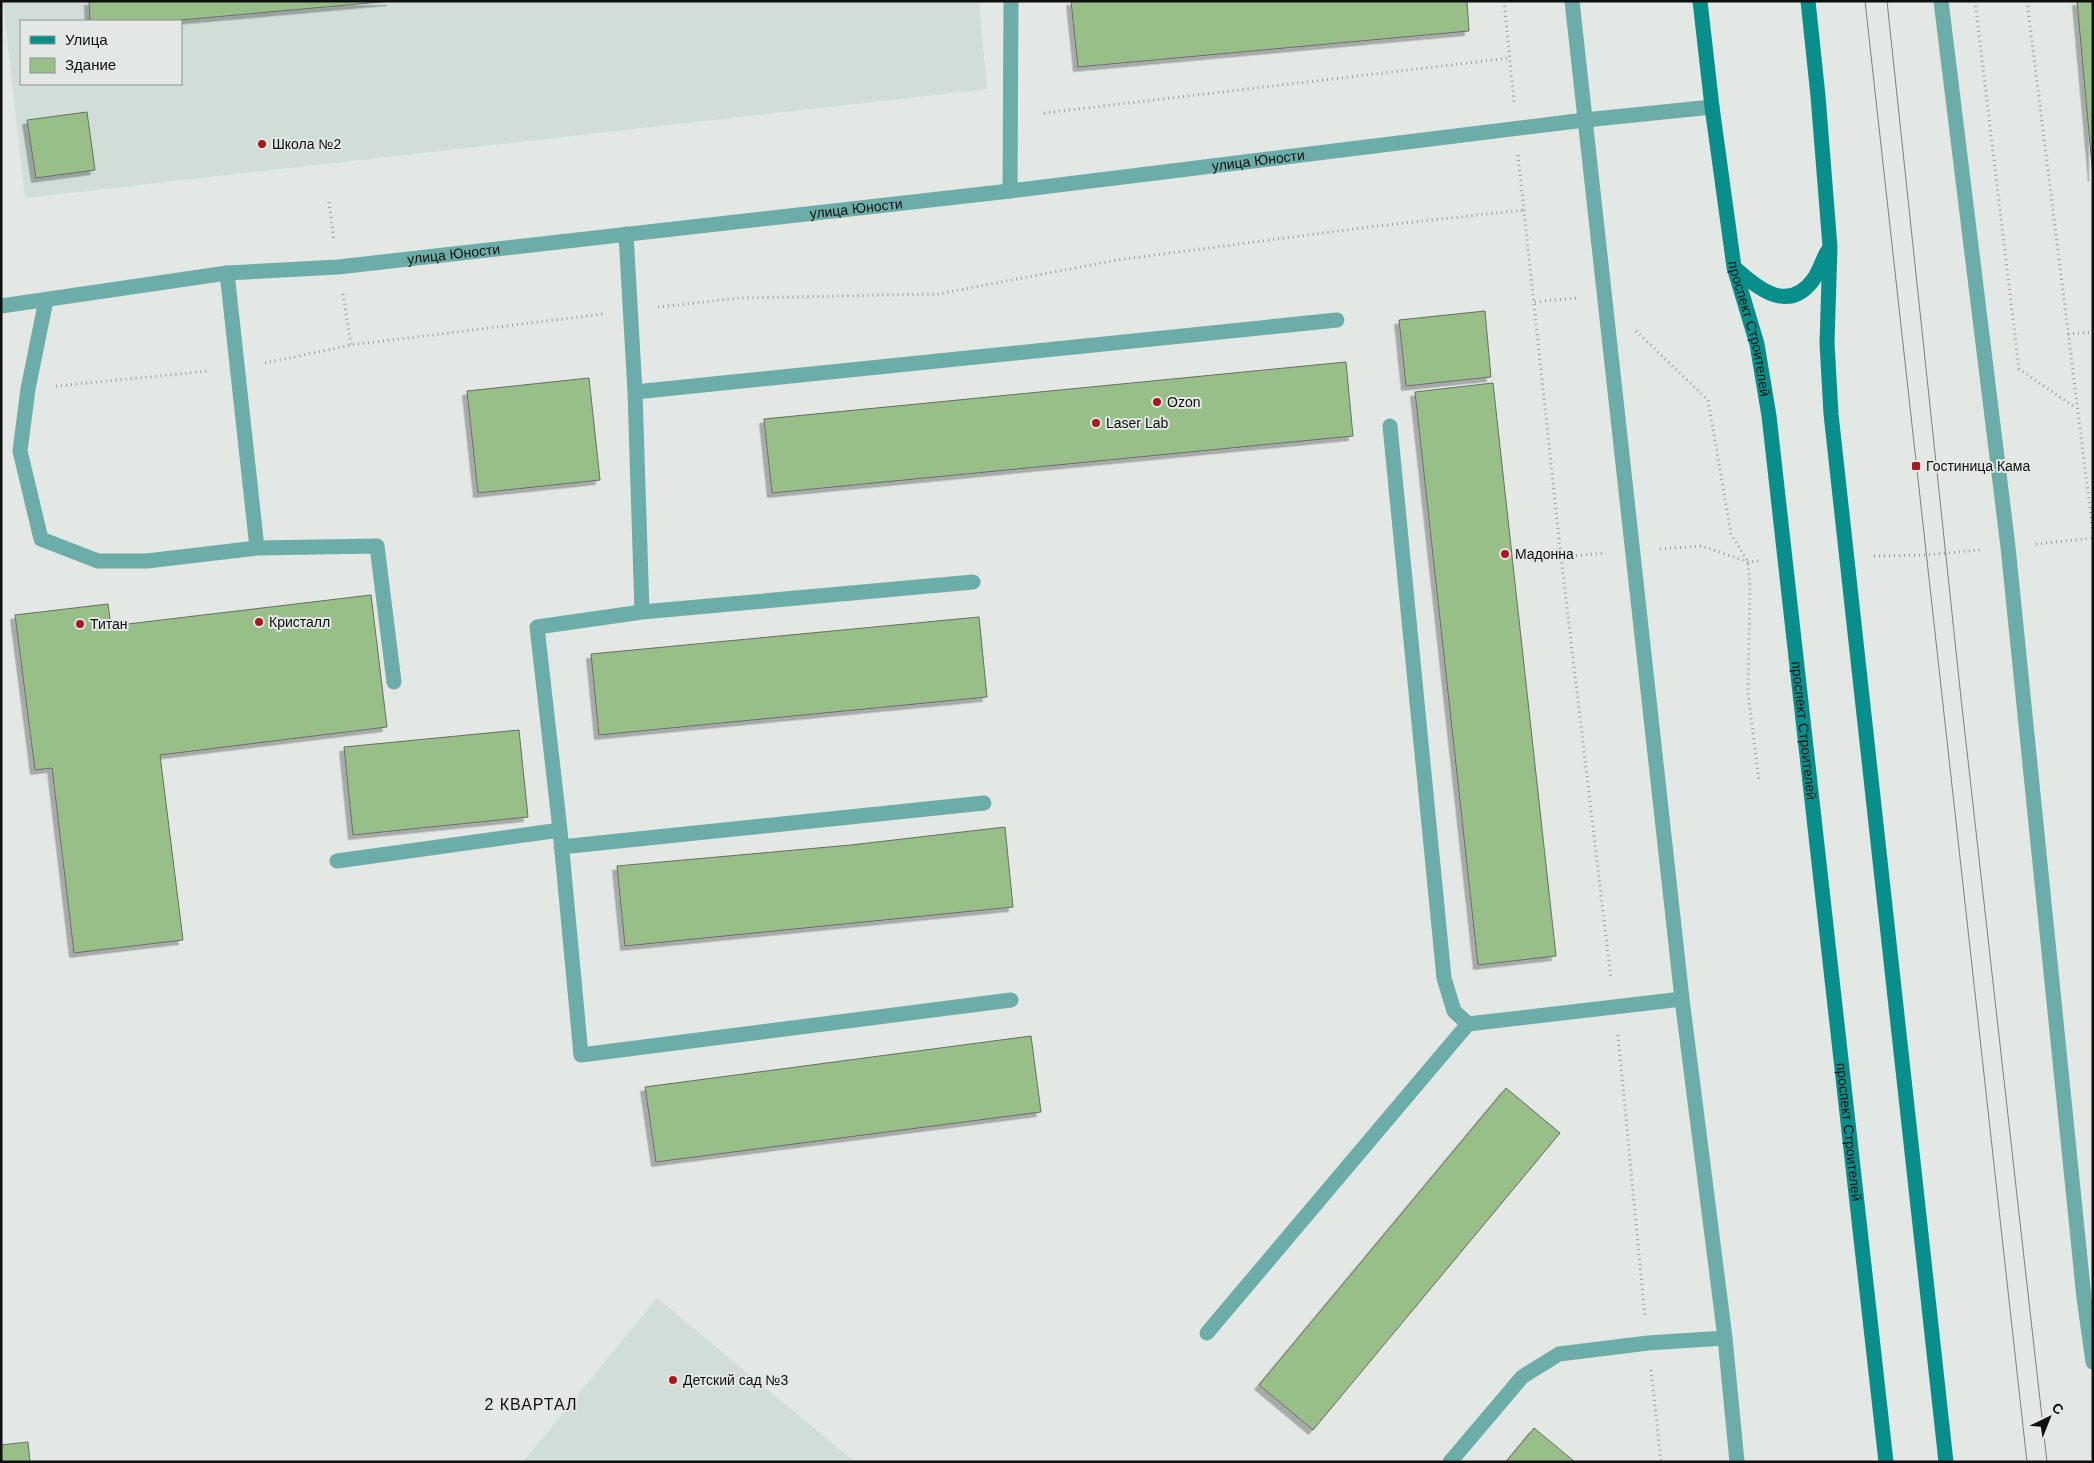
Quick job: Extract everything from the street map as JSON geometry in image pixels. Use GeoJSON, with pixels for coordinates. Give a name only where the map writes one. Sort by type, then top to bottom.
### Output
{"type":"FeatureCollection","features":[{"type":"Feature","properties":{"kind":"main road"},"geometry":{"type":"LineString","coordinates":[[1808,1],[1830,247],[1826,343],[1831,414],[1946,1462]]}},
{"type":"Feature","properties":{"kind":"main road","name":"проспект Строителей"},"geometry":{"type":"LineString","coordinates":[[1701,3],[1712,107],[1734,267],[1758,344],[1768,416],[1886,1462]]}},
{"type":"Feature","properties":{"kind":"main road"},"geometry":{"type":"LineString","coordinates":[[1734,267],[1755,287],[1770,294],[1787,297],[1801,292],[1813,280],[1830,247]]}},
{"type":"Feature","properties":{"kind":"street"},"geometry":{"type":"LineString","coordinates":[[1010,191],[1011,1]]}},
{"type":"Feature","properties":{"kind":"street"},"geometry":{"type":"LineString","coordinates":[[1572,1],[1682,999],[1725,1338],[1737,1462]]}},
{"type":"Feature","properties":{"kind":"street"},"geometry":{"type":"LineString","coordinates":[[1941,1],[2008,547],[2084,1298],[2093,1362]]}},
{"type":"Feature","properties":{"kind":"street","name":"улица Юности"},"geometry":{"type":"LineString","coordinates":[[1,306],[227,274],[338,267],[1010,191],[1585,120],[1712,107]]}},
{"type":"Feature","properties":{"kind":"street"},"geometry":{"type":"LineString","coordinates":[[626,234],[635,392],[642,612]]}},
{"type":"Feature","properties":{"kind":"street"},"geometry":{"type":"LineString","coordinates":[[227,274],[257,548]]}},
{"type":"Feature","properties":{"kind":"street"},"geometry":{"type":"LineString","coordinates":[[46,300],[28,389],[20,451],[41,539],[98,561],[147,561],[257,548],[377,546],[394,682]]}},
{"type":"Feature","properties":{"kind":"street"},"geometry":{"type":"LineString","coordinates":[[635,392],[1337,320]]}},
{"type":"Feature","properties":{"kind":"street"},"geometry":{"type":"LineString","coordinates":[[1390,426],[1444,978],[1454,1011],[1468,1024]]}},
{"type":"Feature","properties":{"kind":"street"},"geometry":{"type":"LineString","coordinates":[[973,582],[642,612],[537,627],[560,830],[581,1055],[1011,1000]]}},
{"type":"Feature","properties":{"kind":"street"},"geometry":{"type":"LineString","coordinates":[[561,847],[984,803]]}},
{"type":"Feature","properties":{"kind":"street"},"geometry":{"type":"LineString","coordinates":[[337,861],[560,830]]}},
{"type":"Feature","properties":{"kind":"street"},"geometry":{"type":"LineString","coordinates":[[1207,1333],[1468,1024],[1682,999]]}},
{"type":"Feature","properties":{"kind":"street"},"geometry":{"type":"LineString","coordinates":[[1450,1462],[1522,1377],[1558,1354],[1648,1343],[1725,1338]]}},
{"type":"Feature","properties":{"kind":"path"},"geometry":{"type":"LineString","coordinates":[[1044,113],[1510,58],[1504,1]]}},
{"type":"Feature","properties":{"kind":"path"},"geometry":{"type":"LineString","coordinates":[[1975,1],[2019,370],[2077,409]]}},
{"type":"Feature","properties":{"kind":"path"},"geometry":{"type":"LineString","coordinates":[[2027,1],[2093,533]]}},
{"type":"Feature","properties":{"kind":"path"},"geometry":{"type":"LineString","coordinates":[[28,389],[238,368],[351,345],[740,298],[938,294],[1117,260],[1377,226],[1523,210],[1535,302],[1560,557],[1615,1007],[1661,1462]]}},
{"type":"Feature","properties":{"kind":"path"},"geometry":{"type":"LineString","coordinates":[[1535,302],[1592,297],[1623,318],[1708,400],[1731,534],[1748,562],[1750,588],[1748,693],[1759,781]]}},
{"type":"Feature","properties":{"kind":"path"},"geometry":{"type":"LineString","coordinates":[[2068,334],[2093,332]]}},
{"type":"Feature","properties":{"kind":"path"},"geometry":{"type":"LineString","coordinates":[[1846,557],[1926,555],[2093,538]]}},
{"type":"Feature","properties":{"kind":"path"},"geometry":{"type":"LineString","coordinates":[[1748,562],[1785,560]]}},
{"type":"Feature","properties":{"kind":"shaded area","name":"Школа №2"},"geometry":{"type":"Polygon","coordinates":[[[3,1],[979,1],[987,89],[25,198],[3,1]]]}},
{"type":"Feature","properties":{"kind":"shaded area","name":"Детский сад №3"},"geometry":{"type":"Polygon","coordinates":[[[657,1298],[855,1462],[523,1462],[657,1298]]]}},
{"type":"Feature","properties":{"kind":"building"},"geometry":{"type":"Polygon","coordinates":[[[89,1],[391,1],[181,20],[90,20],[89,1]]]}},
{"type":"Feature","properties":{"kind":"building"},"geometry":{"type":"Polygon","coordinates":[[[1071,1],[1467,1],[1469,31],[1078,67],[1071,1]]]}},
{"type":"Feature","properties":{"kind":"building"},"geometry":{"type":"Polygon","coordinates":[[[2077,1],[2093,1],[2093,177],[2077,1]]]}},
{"type":"Feature","properties":{"kind":"building"},"geometry":{"type":"Polygon","coordinates":[[[87,112],[95,170],[36,178],[27,120],[87,112]]]}},
{"type":"Feature","properties":{"kind":"building"},"geometry":{"type":"Polygon","coordinates":[[[1485,311],[1491,377],[1406,386],[1399,320],[1485,311]]]}},
{"type":"Feature","properties":{"kind":"building"},"geometry":{"type":"Polygon","coordinates":[[[1346,362],[1353,436],[772,493],[764,419],[1346,362]]]}},
{"type":"Feature","properties":{"kind":"building"},"geometry":{"type":"Polygon","coordinates":[[[589,378],[600,480],[478,493],[467,391],[589,378]]]}},
{"type":"Feature","properties":{"kind":"building"},"geometry":{"type":"Polygon","coordinates":[[[1493,383],[1556,956],[1478,965],[1415,392],[1493,383]]]}},
{"type":"Feature","properties":{"kind":"building"},"geometry":{"type":"Polygon","coordinates":[[[371,595],[387,727],[160,755],[183,940],[74,953],[52,768],[35,770],[15,615],[108,604],[111,626],[371,595]]]}},
{"type":"Feature","properties":{"kind":"building"},"geometry":{"type":"Polygon","coordinates":[[[979,617],[987,697],[599,735],[591,654],[979,617]]]}},
{"type":"Feature","properties":{"kind":"building"},"geometry":{"type":"Polygon","coordinates":[[[519,730],[528,817],[353,835],[344,747],[519,730]]]}},
{"type":"Feature","properties":{"kind":"building"},"geometry":{"type":"Polygon","coordinates":[[[1005,827],[1013,907],[625,946],[617,866],[851,845],[1005,827]]]}},
{"type":"Feature","properties":{"kind":"building"},"geometry":{"type":"Polygon","coordinates":[[[1031,1036],[1041,1112],[656,1162],[645,1087],[1031,1036]]]}},
{"type":"Feature","properties":{"kind":"building"},"geometry":{"type":"Polygon","coordinates":[[[1506,1088],[1560,1133],[1313,1430],[1259,1385],[1506,1088]]]}},
{"type":"Feature","properties":{"kind":"building"},"geometry":{"type":"Polygon","coordinates":[[[1534,1428],[1575,1462],[1506,1462],[1534,1428]]]}},
{"type":"Feature","properties":{"kind":"building"},"geometry":{"type":"Polygon","coordinates":[[[28,1442],[30,1462],[1,1462],[1,1445],[28,1442]]]}},
{"type":"Feature","properties":{"kind":"tram line"},"geometry":{"type":"LineString","coordinates":[[1865,1],[2027,1462]]}},
{"type":"Feature","properties":{"kind":"tram line"},"geometry":{"type":"LineString","coordinates":[[1887,1],[1961,698],[2047,1462]]}},
{"type":"Feature","properties":{"kind":"place","name":"Школа №2"},"geometry":{"type":"Point","coordinates":[262,144]}},
{"type":"Feature","properties":{"kind":"place","name":"Ozon"},"geometry":{"type":"Point","coordinates":[1157,402]}},
{"type":"Feature","properties":{"kind":"place","name":"Laser Lab"},"geometry":{"type":"Point","coordinates":[1096,423]}},
{"type":"Feature","properties":{"kind":"place","name":"Гостиница Кама"},"geometry":{"type":"Point","coordinates":[1916,466]}},
{"type":"Feature","properties":{"kind":"place","name":"Мадонна"},"geometry":{"type":"Point","coordinates":[1505,554]}},
{"type":"Feature","properties":{"kind":"place","name":"Кристалл"},"geometry":{"type":"Point","coordinates":[259,622]}},
{"type":"Feature","properties":{"kind":"place","name":"Титан"},"geometry":{"type":"Point","coordinates":[80,624]}},
{"type":"Feature","properties":{"kind":"place","name":"Детский сад №3"},"geometry":{"type":"Point","coordinates":[673,1380]}},
{"type":"Feature","properties":{"kind":"district","name":"2 КВАРТАЛ"},"geometry":{"type":"Point","coordinates":[531,1404]}}]}
